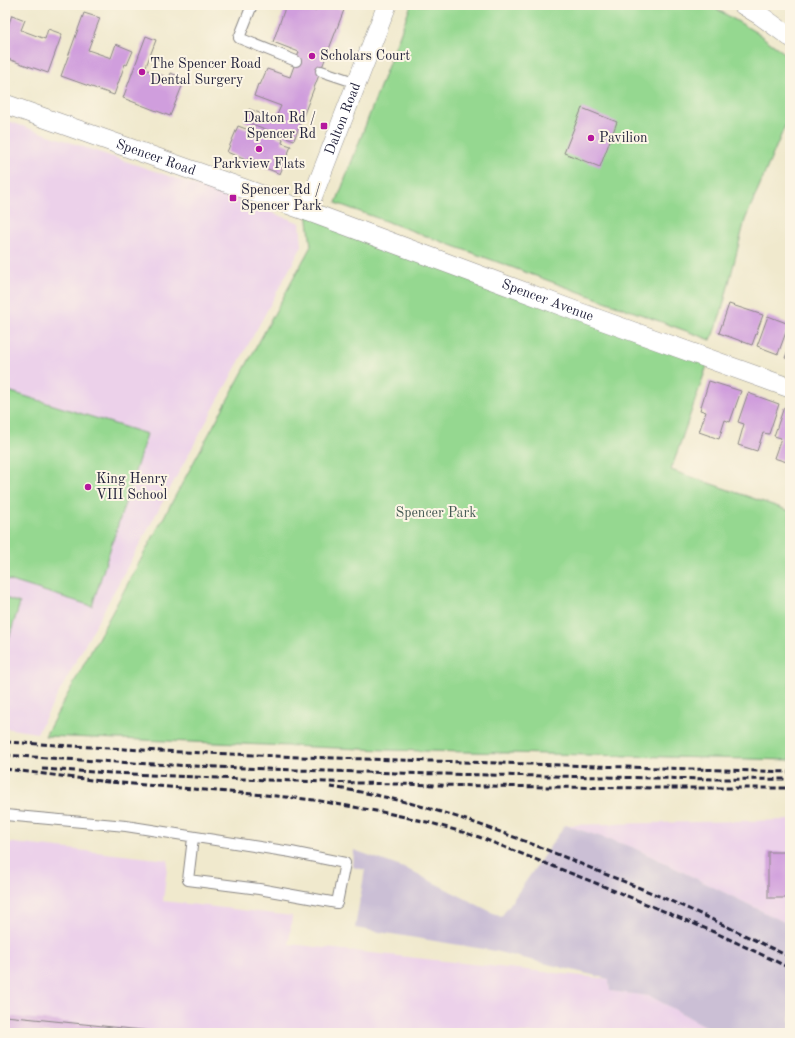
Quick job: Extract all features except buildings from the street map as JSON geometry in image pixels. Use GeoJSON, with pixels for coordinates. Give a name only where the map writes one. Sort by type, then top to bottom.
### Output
{"type":"FeatureCollection","features":[{"type":"Feature","properties":{"kind":"street","name":"Dalton Road"},"geometry":{"type":"LineString","coordinates":[[307,211],[387,5]]}},
{"type":"Feature","properties":{"kind":"street"},"geometry":{"type":"LineString","coordinates":[[743,5],[790,37]]}},
{"type":"Feature","properties":{"kind":"street","name":"Spencer Road"},"geometry":{"type":"LineString","coordinates":[[5,104],[307,211]]}},
{"type":"Feature","properties":{"kind":"street","name":"Spencer Avenue"},"geometry":{"type":"LineString","coordinates":[[307,211],[572,310],[790,388]]}},
{"type":"Feature","properties":{"kind":"lane"},"geometry":{"type":"LineString","coordinates":[[252,5],[239,38],[296,61]]}},
{"type":"Feature","properties":{"kind":"lane"},"geometry":{"type":"LineString","coordinates":[[321,71],[356,83]]}},
{"type":"Feature","properties":{"kind":"lane"},"geometry":{"type":"LineString","coordinates":[[5,815],[126,826],[193,838],[291,852],[345,863],[337,903],[258,889],[188,880],[193,838]]}},
{"type":"Feature","properties":{"kind":"shaded area","name":"King Henry VIII School"},"geometry":{"type":"Polygon","coordinates":[[[5,120],[204,188],[300,223],[302,246],[37,733],[5,728],[5,120]]]}},
{"type":"Feature","properties":{"kind":"shaded area"},"geometry":{"type":"Polygon","coordinates":[[[790,820],[790,925],[632,847],[565,825],[790,820]]]}},
{"type":"Feature","properties":{"kind":"shaded area"},"geometry":{"type":"Polygon","coordinates":[[[565,825],[632,847],[790,925],[790,1033],[718,1033],[650,996],[610,991],[609,979],[490,950],[355,928],[365,870],[353,867],[354,850],[409,870],[501,917],[565,825]]]}},
{"type":"Feature","properties":{"kind":"shaded area"},"geometry":{"type":"Polygon","coordinates":[[[5,842],[168,860],[163,901],[292,916],[289,944],[609,979],[610,991],[650,996],[718,1033],[5,1033],[5,842]]]}},
{"type":"Feature","properties":{"kind":"green space"},"geometry":{"type":"Polygon","coordinates":[[[411,5],[710,5],[757,33],[790,57],[790,114],[745,220],[722,310],[711,340],[336,203],[411,5]]]}},
{"type":"Feature","properties":{"kind":"green space","name":"Spencer Park"},"geometry":{"type":"Polygon","coordinates":[[[307,211],[709,360],[671,470],[790,511],[790,760],[386,750],[45,736],[311,246],[307,211]]]}},
{"type":"Feature","properties":{"kind":"green space"},"geometry":{"type":"Polygon","coordinates":[[[5,390],[147,434],[92,606],[5,579],[5,390]]]}},
{"type":"Feature","properties":{"kind":"green space"},"geometry":{"type":"Polygon","coordinates":[[[5,598],[20,603],[8,641],[5,640],[5,598]]]}},
{"type":"Feature","properties":{"kind":"railway"},"geometry":{"type":"LineString","coordinates":[[5,742],[301,757],[790,772]]}},
{"type":"Feature","properties":{"kind":"railway"},"geometry":{"type":"LineString","coordinates":[[5,755],[208,767],[478,775],[790,779]]}},
{"type":"Feature","properties":{"kind":"railway"},"geometry":{"type":"LineString","coordinates":[[5,769],[108,782],[314,800],[387,813],[431,823],[479,837],[598,884],[714,932],[790,968]]}},
{"type":"Feature","properties":{"kind":"railway"},"geometry":{"type":"LineString","coordinates":[[42,769],[322,782],[603,788],[790,788]]}},
{"type":"Feature","properties":{"kind":"railway"},"geometry":{"type":"LineString","coordinates":[[330,787],[400,801],[468,820],[501,832],[678,904],[790,957]]}},
{"type":"Feature","properties":{"kind":"place","name":"Scholars Court"},"geometry":{"type":"Point","coordinates":[312,56]}},
{"type":"Feature","properties":{"kind":"place","name":"The Spencer Road Dental Surgery"},"geometry":{"type":"Point","coordinates":[142,72]}},
{"type":"Feature","properties":{"kind":"place","name":"Dalton Rd / Spencer Rd"},"geometry":{"type":"Point","coordinates":[324,126]}},
{"type":"Feature","properties":{"kind":"place","name":"Pavilion"},"geometry":{"type":"Point","coordinates":[591,138]}},
{"type":"Feature","properties":{"kind":"place","name":"Parkview Flats"},"geometry":{"type":"Point","coordinates":[259,149]}},
{"type":"Feature","properties":{"kind":"place","name":"Spencer Rd / Spencer Park"},"geometry":{"type":"Point","coordinates":[233,198]}},
{"type":"Feature","properties":{"kind":"place","name":"King Henry VIII School"},"geometry":{"type":"Point","coordinates":[88,487]}}]}
